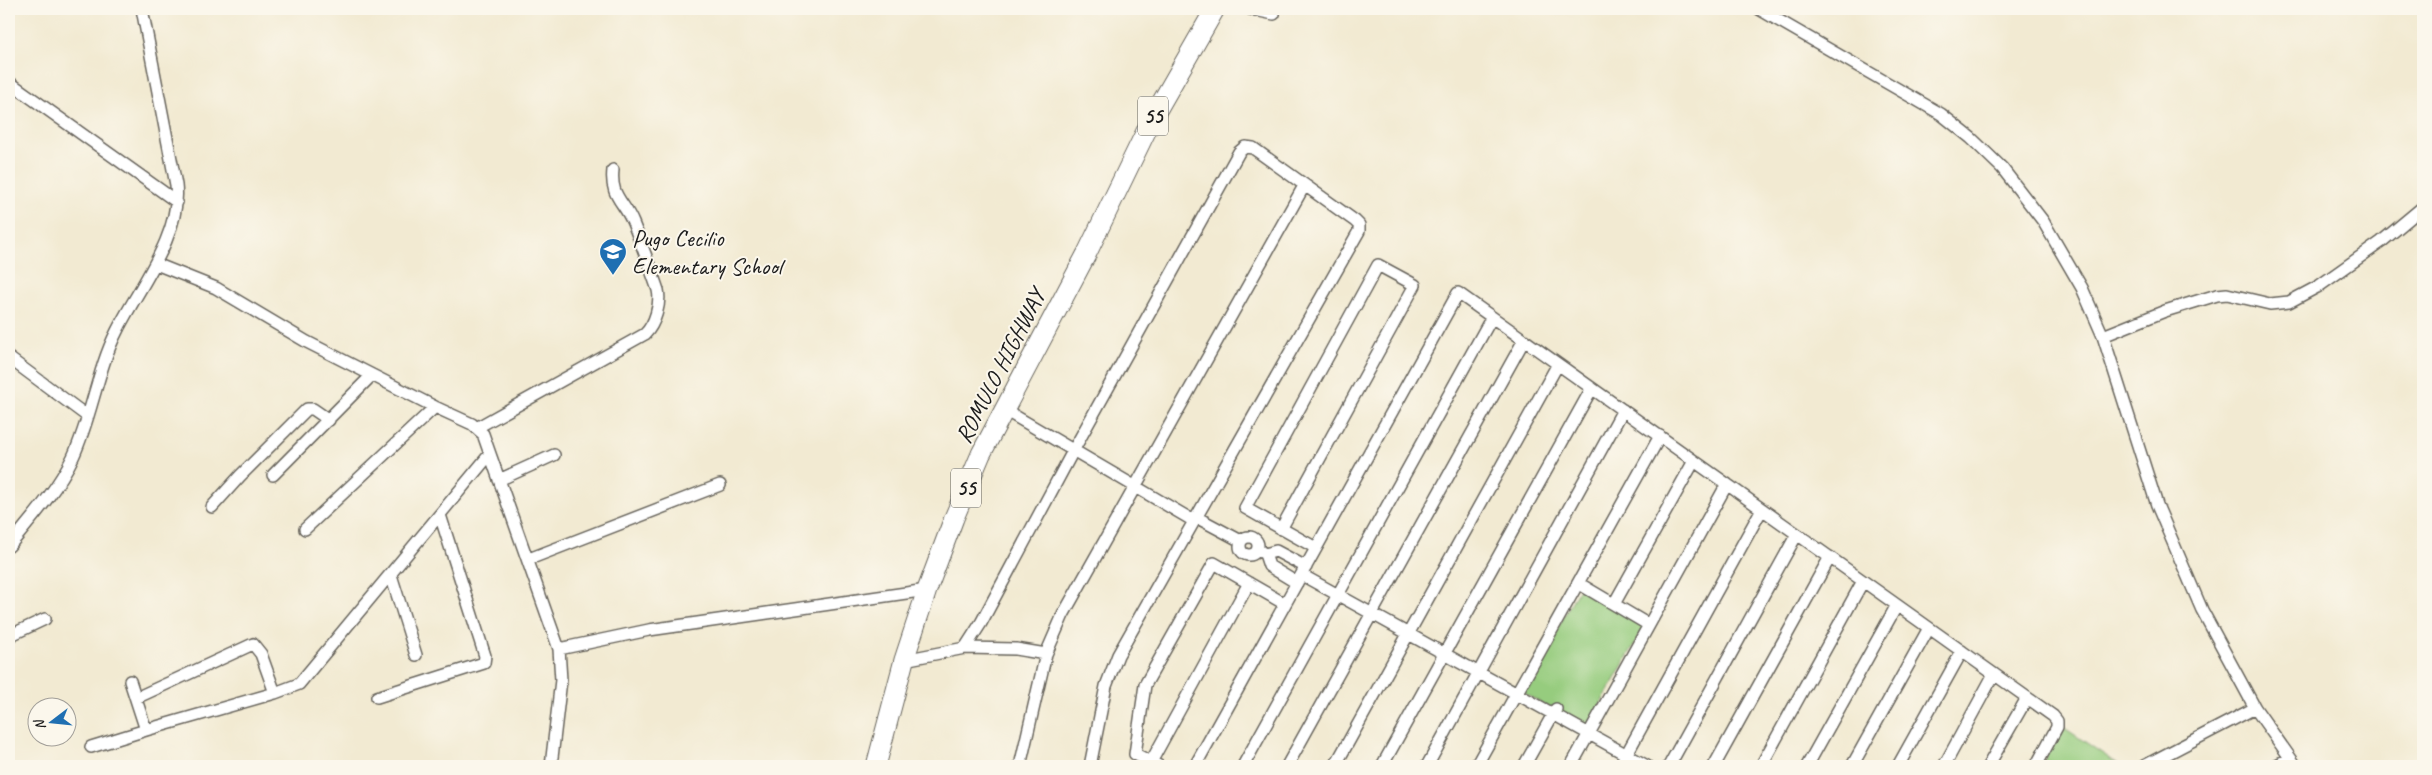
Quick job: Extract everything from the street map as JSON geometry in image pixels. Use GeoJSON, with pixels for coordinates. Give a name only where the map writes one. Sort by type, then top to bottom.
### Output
{"type":"FeatureCollection","features":[{"type":"Feature","properties":{"kind":"highway","name":"ROMULO HIGHWAY"},"geometry":{"type":"LineString","coordinates":[[876,766],[904,660],[927,590],[954,518],[1003,410],[1086,255],[1152,119],[1215,9]]}},
{"type":"Feature","properties":{"kind":"street"},"geometry":{"type":"LineString","coordinates":[[9,546],[58,484],[73,455],[116,332],[156,264],[177,202],[176,185],[142,9]]}},
{"type":"Feature","properties":{"kind":"street"},"geometry":{"type":"LineString","coordinates":[[1250,9],[1274,14]]}},
{"type":"Feature","properties":{"kind":"street"},"geometry":{"type":"LineString","coordinates":[[1759,9],[1941,114],[1971,138],[2002,168],[2043,221],[2082,288],[2103,336],[2157,506],[2202,610],[2254,708],[2293,762],[2275,766]]}},
{"type":"Feature","properties":{"kind":"street"},"geometry":{"type":"LineString","coordinates":[[9,82],[177,202]]}},
{"type":"Feature","properties":{"kind":"street"},"geometry":{"type":"LineString","coordinates":[[965,648],[981,623],[1073,450],[1243,148],[1253,148],[1355,221],[1359,225],[1359,231],[1118,656],[1106,686],[1090,766]]}},
{"type":"Feature","properties":{"kind":"street"},"geometry":{"type":"LineString","coordinates":[[478,427],[639,337],[651,328],[659,299],[658,290],[632,220],[614,193],[612,185],[613,170]]}},
{"type":"Feature","properties":{"kind":"street"},"geometry":{"type":"LineString","coordinates":[[1020,766],[1046,654],[1063,615],[1304,186]]}},
{"type":"Feature","properties":{"kind":"street"},"geometry":{"type":"LineString","coordinates":[[2103,336],[2173,308],[2217,295],[2227,294],[2270,304],[2290,302],[2319,286],[2381,242],[2423,207]]}},
{"type":"Feature","properties":{"kind":"street"},"geometry":{"type":"LineString","coordinates":[[156,264],[216,288],[307,342],[478,427],[529,559],[559,649],[561,680],[550,766]]}},
{"type":"Feature","properties":{"kind":"street"},"geometry":{"type":"LineString","coordinates":[[1281,529],[1415,285],[1378,265],[1245,508],[1281,529],[1316,548]]}},
{"type":"Feature","properties":{"kind":"street"},"geometry":{"type":"LineString","coordinates":[[1195,766],[1458,293],[1962,651],[2057,721],[2057,727],[2036,766]]}},
{"type":"Feature","properties":{"kind":"street"},"geometry":{"type":"LineString","coordinates":[[1243,766],[1492,317]]}},
{"type":"Feature","properties":{"kind":"street"},"geometry":{"type":"LineString","coordinates":[[1287,766],[1524,340]]}},
{"type":"Feature","properties":{"kind":"street"},"geometry":{"type":"LineString","coordinates":[[9,358],[87,416]]}},
{"type":"Feature","properties":{"kind":"street"},"geometry":{"type":"LineString","coordinates":[[1335,766],[1558,364]]}},
{"type":"Feature","properties":{"kind":"street"},"geometry":{"type":"LineString","coordinates":[[273,474],[372,374]]}},
{"type":"Feature","properties":{"kind":"street"},"geometry":{"type":"LineString","coordinates":[[1382,766],[1592,388]]}},
{"type":"Feature","properties":{"kind":"street"},"geometry":{"type":"LineString","coordinates":[[305,529],[435,407]]}},
{"type":"Feature","properties":{"kind":"street"},"geometry":{"type":"LineString","coordinates":[[212,507],[307,409],[313,408],[328,420]]}},
{"type":"Feature","properties":{"kind":"street"},"geometry":{"type":"LineString","coordinates":[[1003,410],[1135,486],[1195,519],[1241,541],[1240,546],[1245,554],[1276,551],[1302,575],[1516,694],[1555,711],[1589,734],[1647,766]]}},
{"type":"Feature","properties":{"kind":"street"},"geometry":{"type":"LineString","coordinates":[[1427,766],[1623,410]]}},
{"type":"Feature","properties":{"kind":"street"},"geometry":{"type":"LineString","coordinates":[[1476,766],[1660,436]]}},
{"type":"Feature","properties":{"kind":"street"},"geometry":{"type":"LineString","coordinates":[[91,747],[292,688],[304,680],[490,454]]}},
{"type":"Feature","properties":{"kind":"street"},"geometry":{"type":"LineString","coordinates":[[499,480],[554,455]]}},
{"type":"Feature","properties":{"kind":"street"},"geometry":{"type":"LineString","coordinates":[[1614,604],[1694,461]]}},
{"type":"Feature","properties":{"kind":"street"},"geometry":{"type":"LineString","coordinates":[[1571,766],[1727,484]]}},
{"type":"Feature","properties":{"kind":"street"},"geometry":{"type":"LineString","coordinates":[[529,559],[720,485]]}},
{"type":"Feature","properties":{"kind":"street"},"geometry":{"type":"LineString","coordinates":[[1620,766],[1762,509]]}},
{"type":"Feature","properties":{"kind":"street"},"geometry":{"type":"LineString","coordinates":[[377,697],[484,663],[485,656],[440,515]]}},
{"type":"Feature","properties":{"kind":"street"},"geometry":{"type":"LineString","coordinates":[[1669,766],[1797,534]]}},
{"type":"Feature","properties":{"kind":"street"},"geometry":{"type":"LineString","coordinates":[[1261,552],[1269,566],[1302,575]]}},
{"type":"Feature","properties":{"kind":"street"},"geometry":{"type":"LineString","coordinates":[[1714,766],[1830,557]]}},
{"type":"Feature","properties":{"kind":"street"},"geometry":{"type":"LineString","coordinates":[[1249,584],[1155,764],[1136,754],[1145,685],[1214,563],[1285,604]]}},
{"type":"Feature","properties":{"kind":"street"},"geometry":{"type":"LineString","coordinates":[[391,575],[416,655]]}},
{"type":"Feature","properties":{"kind":"street"},"geometry":{"type":"LineString","coordinates":[[1761,766],[1864,581]]}},
{"type":"Feature","properties":{"kind":"street"},"geometry":{"type":"LineString","coordinates":[[1578,583],[1649,625]]}},
{"type":"Feature","properties":{"kind":"street"},"geometry":{"type":"LineString","coordinates":[[559,649],[649,630],[927,590]]}},
{"type":"Feature","properties":{"kind":"street"},"geometry":{"type":"LineString","coordinates":[[1807,766],[1897,605]]}},
{"type":"Feature","properties":{"kind":"street"},"geometry":{"type":"LineString","coordinates":[[9,636],[45,619]]}},
{"type":"Feature","properties":{"kind":"street"},"geometry":{"type":"LineString","coordinates":[[1852,766],[1929,628]]}},
{"type":"Feature","properties":{"kind":"street"},"geometry":{"type":"LineString","coordinates":[[136,698],[253,644],[258,648],[275,693]]}},
{"type":"Feature","properties":{"kind":"street"},"geometry":{"type":"LineString","coordinates":[[904,660],[965,648],[1016,649],[1046,654]]}},
{"type":"Feature","properties":{"kind":"street"},"geometry":{"type":"LineString","coordinates":[[1898,766],[1962,651]]}},
{"type":"Feature","properties":{"kind":"street"},"geometry":{"type":"LineString","coordinates":[[1944,766],[1994,674]]}},
{"type":"Feature","properties":{"kind":"street"},"geometry":{"type":"LineString","coordinates":[[130,681],[146,730]]}},
{"type":"Feature","properties":{"kind":"street"},"geometry":{"type":"LineString","coordinates":[[1988,766],[2027,698]]}},
{"type":"Feature","properties":{"kind":"street"},"geometry":{"type":"LineString","coordinates":[[2144,766],[2254,708]]}},
{"type":"Feature","properties":{"kind":"street"},"geometry":{"type":"LineString","coordinates":[[1524,766],[1555,711]]}},
{"type":"Feature","properties":{"kind":"green space"},"geometry":{"type":"Polygon","coordinates":[[[1579,588],[1645,626],[1587,728],[1523,693],[1579,588]]]}},
{"type":"Feature","properties":{"kind":"green space"},"geometry":{"type":"Polygon","coordinates":[[[2063,727],[2121,766],[2041,766],[2063,727]]]}},
{"type":"Feature","properties":{"kind":"place","name":"Pugo Cecilio Elementary School"},"geometry":{"type":"Point","coordinates":[613,276]}}]}
